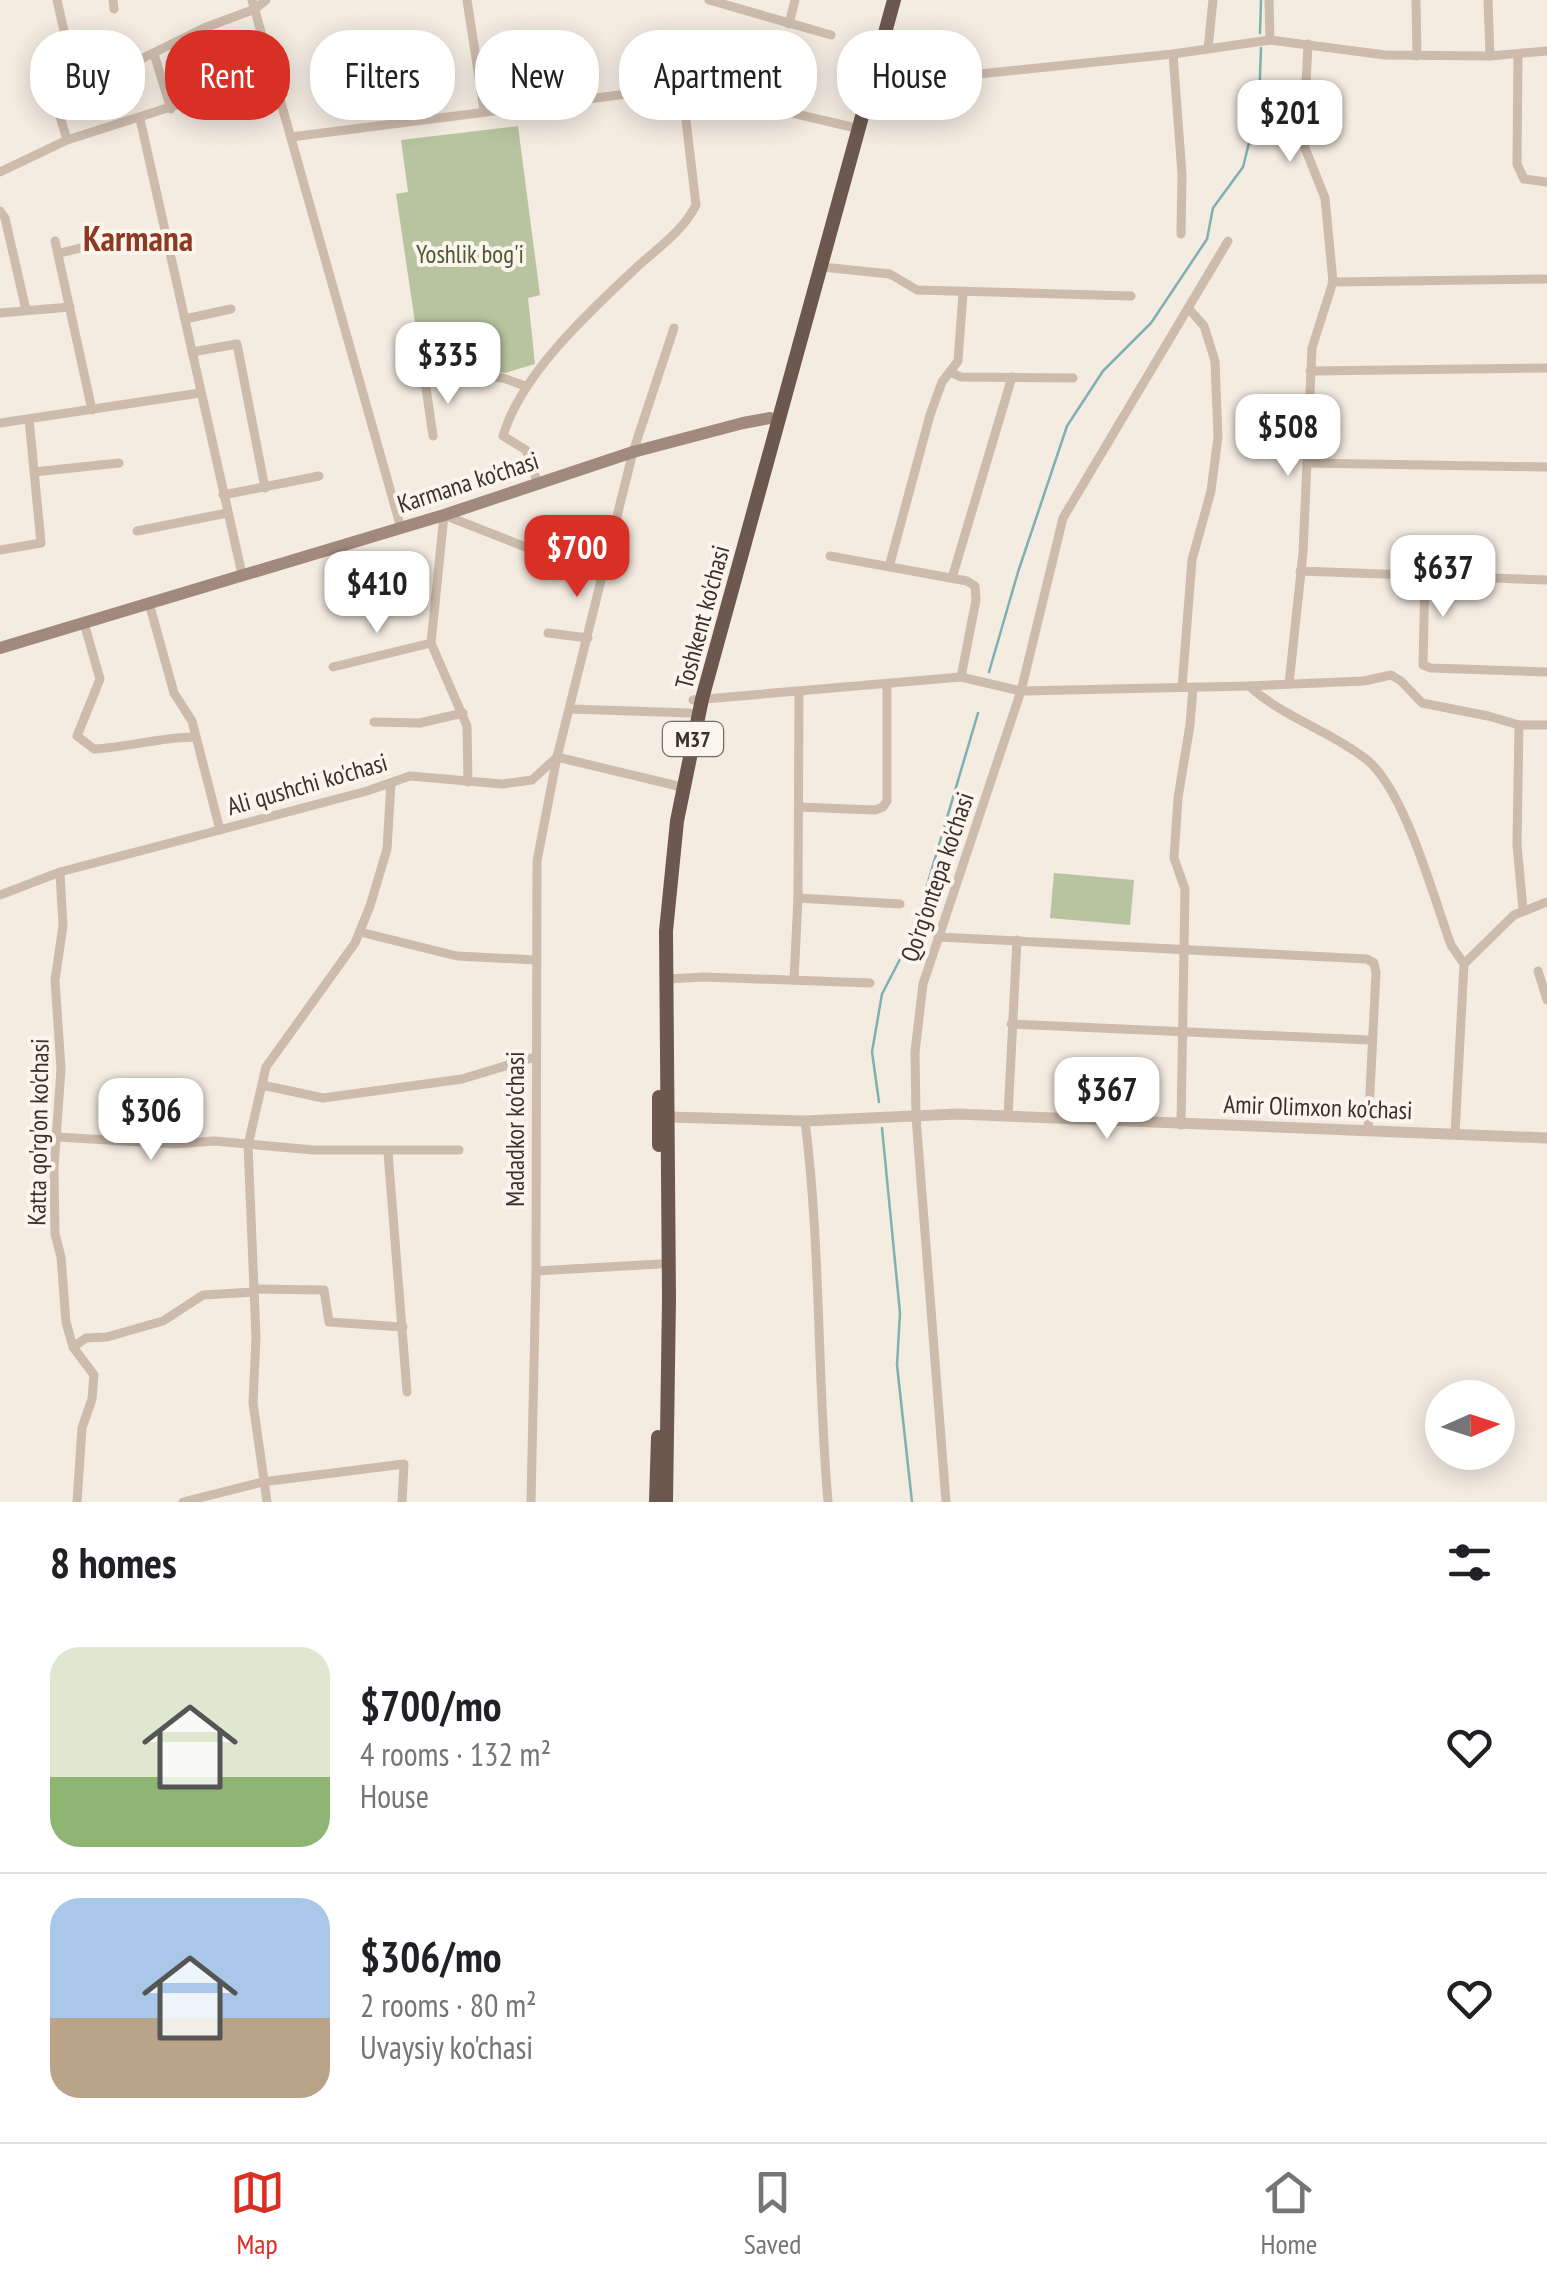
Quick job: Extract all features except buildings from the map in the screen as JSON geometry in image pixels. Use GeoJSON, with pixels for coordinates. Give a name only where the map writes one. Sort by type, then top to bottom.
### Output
{"type":"FeatureCollection","features":[{"type":"Feature","properties":{"kind":"highway","name":"Toshkent ko'chasi"},"geometry":{"type":"LineString","coordinates":[[878,30],[884,0]]}},
{"type":"Feature","properties":{"kind":"highway","name":"Toshkent ko'chasi"},"geometry":{"type":"LineString","coordinates":[[884,30],[894,0]]}},
{"type":"Feature","properties":{"kind":"highway","name":"Toshkent ko'chasi"},"geometry":{"type":"LineString","coordinates":[[774,420],[822,267],[858,120]]}},
{"type":"Feature","properties":{"kind":"highway","name":"Toshkent ko'chasi"},"geometry":{"type":"LineString","coordinates":[[666,1502],[659,931],[664,855],[695,704],[856,128]]}},
{"type":"Feature","properties":{"kind":"highway","name":"Toshkent ko'chasi"},"geometry":{"type":"LineString","coordinates":[[656,1502],[666,931],[678,785]]}},
{"type":"Feature","properties":{"kind":"main road","name":"Karmana ko'chasi"},"geometry":{"type":"LineString","coordinates":[[0,648],[444,515],[634,452],[774,420]]}},
{"type":"Feature","properties":{"kind":"street"},"geometry":{"type":"LineString","coordinates":[[56,0],[75,80],[60,113],[67,140]]}},
{"type":"Feature","properties":{"kind":"street"},"geometry":{"type":"LineString","coordinates":[[145,57],[266,0]]}},
{"type":"Feature","properties":{"kind":"street"},"geometry":{"type":"LineString","coordinates":[[467,0],[475,52]]}},
{"type":"Feature","properties":{"kind":"street"},"geometry":{"type":"LineString","coordinates":[[709,0],[830,35]]}},
{"type":"Feature","properties":{"kind":"street"},"geometry":{"type":"LineString","coordinates":[[790,24],[796,0]]}},
{"type":"Feature","properties":{"kind":"street"},"geometry":{"type":"LineString","coordinates":[[1208,49],[1213,0]]}},
{"type":"Feature","properties":{"kind":"street"},"geometry":{"type":"LineString","coordinates":[[1269,0],[1270,40]]}},
{"type":"Feature","properties":{"kind":"street"},"geometry":{"type":"LineString","coordinates":[[1416,0],[1416,56]]}},
{"type":"Feature","properties":{"kind":"street"},"geometry":{"type":"LineString","coordinates":[[1488,0],[1490,56]]}},
{"type":"Feature","properties":{"kind":"street"},"geometry":{"type":"LineString","coordinates":[[254,4],[261,30]]}},
{"type":"Feature","properties":{"kind":"street"},"geometry":{"type":"LineString","coordinates":[[982,74],[1270,40],[1385,55],[1490,56],[1547,51]]}},
{"type":"Feature","properties":{"kind":"street"},"geometry":{"type":"LineString","coordinates":[[1289,684],[1308,463],[1312,348],[1333,282],[1325,198],[1304,144],[1308,44]]}},
{"type":"Feature","properties":{"kind":"street"},"geometry":{"type":"LineString","coordinates":[[154,54],[165,92]]}},
{"type":"Feature","properties":{"kind":"street"},"geometry":{"type":"LineString","coordinates":[[1173,54],[1182,174],[1181,234]]}},
{"type":"Feature","properties":{"kind":"street"},"geometry":{"type":"LineString","coordinates":[[1518,54],[1518,164],[1524,180],[1547,182]]}},
{"type":"Feature","properties":{"kind":"street"},"geometry":{"type":"LineString","coordinates":[[291,137],[475,111]]}},
{"type":"Feature","properties":{"kind":"street"},"geometry":{"type":"LineString","coordinates":[[817,119],[856,128]]}},
{"type":"Feature","properties":{"kind":"street"},"geometry":{"type":"LineString","coordinates":[[0,172],[67,140],[137,120]]}},
{"type":"Feature","properties":{"kind":"street"},"geometry":{"type":"LineString","coordinates":[[140,120],[242,574]]}},
{"type":"Feature","properties":{"kind":"street"},"geometry":{"type":"LineString","coordinates":[[286,120],[401,528]]}},
{"type":"Feature","properties":{"kind":"street"},"geometry":{"type":"LineString","coordinates":[[538,484],[526,450],[506,440],[504,430],[525,386],[618,286],[688,220],[696,206],[686,120]]}},
{"type":"Feature","properties":{"kind":"street"},"geometry":{"type":"LineString","coordinates":[[0,211],[5,218],[26,310]]}},
{"type":"Feature","properties":{"kind":"street"},"geometry":{"type":"LineString","coordinates":[[55,241],[92,410]]}},
{"type":"Feature","properties":{"kind":"street","name":"Qo'rg'ontepa ko'chasi"},"geometry":{"type":"LineString","coordinates":[[946,1502],[916,1117],[915,1052],[922,984],[1021,691],[1062,518],[1228,242]]}},
{"type":"Feature","properties":{"kind":"street"},"geometry":{"type":"LineString","coordinates":[[60,253],[89,246]]}},
{"type":"Feature","properties":{"kind":"street"},"geometry":{"type":"LineString","coordinates":[[822,267],[890,274],[917,290],[1131,296]]}},
{"type":"Feature","properties":{"kind":"street"},"geometry":{"type":"LineString","coordinates":[[1333,282],[1547,279]]}},
{"type":"Feature","properties":{"kind":"street"},"geometry":{"type":"LineString","coordinates":[[889,567],[930,415],[942,382],[958,361],[963,293]]}},
{"type":"Feature","properties":{"kind":"street"},"geometry":{"type":"LineString","coordinates":[[0,313],[70,306]]}},
{"type":"Feature","properties":{"kind":"street"},"geometry":{"type":"LineString","coordinates":[[1181,1125],[1185,889],[1174,858],[1178,798],[1190,725],[1187,687],[1192,560],[1211,491],[1218,438],[1215,361],[1204,326],[1188,308]]}},
{"type":"Feature","properties":{"kind":"street"},"geometry":{"type":"LineString","coordinates":[[185,319],[231,309]]}},
{"type":"Feature","properties":{"kind":"street","name":"Madadkor ko'chasi"},"geometry":{"type":"LineString","coordinates":[[530,1502],[536,1271],[537,861],[558,757],[634,452],[674,328]]}},
{"type":"Feature","properties":{"kind":"street"},"geometry":{"type":"LineString","coordinates":[[192,352],[236,344],[264,488]]}},
{"type":"Feature","properties":{"kind":"street"},"geometry":{"type":"LineString","coordinates":[[433,436],[426,367],[503,378],[525,386]]}},
{"type":"Feature","properties":{"kind":"street"},"geometry":{"type":"LineString","coordinates":[[1310,370],[1547,368]]}},
{"type":"Feature","properties":{"kind":"street"},"geometry":{"type":"LineString","coordinates":[[950,372],[961,377],[1073,378]]}},
{"type":"Feature","properties":{"kind":"street"},"geometry":{"type":"LineString","coordinates":[[952,578],[1012,377]]}},
{"type":"Feature","properties":{"kind":"street"},"geometry":{"type":"LineString","coordinates":[[0,423],[200,393]]}},
{"type":"Feature","properties":{"kind":"street"},"geometry":{"type":"LineString","coordinates":[[0,550],[41,543],[29,419]]}},
{"type":"Feature","properties":{"kind":"street"},"geometry":{"type":"LineString","coordinates":[[34,472],[120,463]]}},
{"type":"Feature","properties":{"kind":"street"},"geometry":{"type":"LineString","coordinates":[[1308,463],[1547,466]]}},
{"type":"Feature","properties":{"kind":"street"},"geometry":{"type":"LineString","coordinates":[[224,494],[319,476]]}},
{"type":"Feature","properties":{"kind":"street"},"geometry":{"type":"LineString","coordinates":[[137,531],[228,513]]}},
{"type":"Feature","properties":{"kind":"street"},"geometry":{"type":"LineString","coordinates":[[468,782],[470,748],[462,713],[431,643],[444,515],[528,548]]}},
{"type":"Feature","properties":{"kind":"street"},"geometry":{"type":"LineString","coordinates":[[830,556],[952,578],[975,586],[976,600],[960,678]]}},
{"type":"Feature","properties":{"kind":"street"},"geometry":{"type":"LineString","coordinates":[[1300,571],[1547,580]]}},
{"type":"Feature","properties":{"kind":"street"},"geometry":{"type":"LineString","coordinates":[[1425,574],[1422,665],[1547,672]]}},
{"type":"Feature","properties":{"kind":"street"},"geometry":{"type":"LineString","coordinates":[[149,603],[174,692],[192,721],[220,830]]}},
{"type":"Feature","properties":{"kind":"street"},"geometry":{"type":"LineString","coordinates":[[84,623],[100,679],[77,736],[94,749],[118,748],[161,737],[196,737]]}},
{"type":"Feature","properties":{"kind":"street"},"geometry":{"type":"LineString","coordinates":[[548,633],[588,638]]}},
{"type":"Feature","properties":{"kind":"street"},"geometry":{"type":"LineString","coordinates":[[333,667],[431,643]]}},
{"type":"Feature","properties":{"kind":"street"},"geometry":{"type":"LineString","coordinates":[[570,710],[695,704],[960,678],[1021,691],[1249,686],[1364,681],[1391,676],[1402,681],[1422,703],[1519,726],[1547,725]]}},
{"type":"Feature","properties":{"kind":"street"},"geometry":{"type":"LineString","coordinates":[[799,806],[875,810],[883,807],[888,684]]}},
{"type":"Feature","properties":{"kind":"street"},"geometry":{"type":"LineString","coordinates":[[1249,686],[1267,702],[1366,759],[1388,782],[1451,946],[1464,964],[1455,1134]]}},
{"type":"Feature","properties":{"kind":"street"},"geometry":{"type":"LineString","coordinates":[[794,980],[800,692]]}},
{"type":"Feature","properties":{"kind":"street"},"geometry":{"type":"LineString","coordinates":[[374,722],[420,722],[462,713]]}},
{"type":"Feature","properties":{"kind":"street"},"geometry":{"type":"LineString","coordinates":[[1519,726],[1517,845],[1524,910]]}},
{"type":"Feature","properties":{"kind":"street"},"geometry":{"type":"LineString","coordinates":[[558,757],[678,785]]}},
{"type":"Feature","properties":{"kind":"street","name":"Ali qushchi ko'chasi"},"geometry":{"type":"LineString","coordinates":[[0,895],[60,872],[410,776],[502,784],[532,780],[558,757]]}},
{"type":"Feature","properties":{"kind":"street"},"geometry":{"type":"LineString","coordinates":[[267,1502],[253,1403],[254,1290],[248,1145],[266,1067],[360,932],[388,849],[391,783]]}},
{"type":"Feature","properties":{"kind":"street","name":"Katta qo'rg'on ko'chasi"},"geometry":{"type":"LineString","coordinates":[[60,872],[62,926],[55,980],[61,1069],[55,1234],[61,1257],[66,1322],[73,1346],[94,1375],[92,1398],[82,1428],[77,1502]]}},
{"type":"Feature","properties":{"kind":"street"},"geometry":{"type":"LineString","coordinates":[[798,898],[900,904]]}},
{"type":"Feature","properties":{"kind":"street"},"geometry":{"type":"LineString","coordinates":[[1464,964],[1524,910],[1547,902]]}},
{"type":"Feature","properties":{"kind":"street"},"geometry":{"type":"LineString","coordinates":[[360,932],[457,956],[536,960]]}},
{"type":"Feature","properties":{"kind":"street"},"geometry":{"type":"LineString","coordinates":[[938,937],[1366,958],[1374,963],[1376,973],[1368,1131]]}},
{"type":"Feature","properties":{"kind":"street"},"geometry":{"type":"LineString","coordinates":[[1008,1116],[1017,940]]}},
{"type":"Feature","properties":{"kind":"street"},"geometry":{"type":"LineString","coordinates":[[1538,971],[1547,1000]]}},
{"type":"Feature","properties":{"kind":"street"},"geometry":{"type":"LineString","coordinates":[[667,980],[704,977],[870,983]]}},
{"type":"Feature","properties":{"kind":"street"},"geometry":{"type":"LineString","coordinates":[[1011,1024],[1370,1040]]}},
{"type":"Feature","properties":{"kind":"street"},"geometry":{"type":"LineString","coordinates":[[262,1085],[324,1098],[462,1079],[534,1057]]}},
{"type":"Feature","properties":{"kind":"street","name":"Amir Olimxon ko'chasi"},"geometry":{"type":"LineString","coordinates":[[664,1117],[805,1121],[1008,1116],[1547,1138]]}},
{"type":"Feature","properties":{"kind":"street"},"geometry":{"type":"LineString","coordinates":[[805,1121],[811,1166],[828,1502]]}},
{"type":"Feature","properties":{"kind":"street"},"geometry":{"type":"LineString","coordinates":[[58,1137],[139,1143],[214,1141],[388,1152],[459,1150]]}},
{"type":"Feature","properties":{"kind":"street"},"geometry":{"type":"LineString","coordinates":[[388,1152],[407,1392]]}},
{"type":"Feature","properties":{"kind":"street"},"geometry":{"type":"LineString","coordinates":[[536,1271],[660,1264]]}},
{"type":"Feature","properties":{"kind":"street"},"geometry":{"type":"LineString","coordinates":[[73,1346],[86,1338],[107,1337],[163,1321],[204,1295],[254,1290],[324,1290],[329,1322],[403,1327]]}},
{"type":"Feature","properties":{"kind":"street"},"geometry":{"type":"LineString","coordinates":[[183,1502],[262,1482],[404,1464],[402,1502]]}},
{"type":"Feature","properties":{"kind":"green space","name":"Yoshlik bog'i"},"geometry":{"type":"Polygon","coordinates":[[[518,126],[540,295],[528,298],[535,364],[505,373],[420,356],[396,194],[408,192],[401,140],[518,126]]]}},
{"type":"Feature","properties":{"kind":"green space"},"geometry":{"type":"Polygon","coordinates":[[[1054,873],[1134,880],[1130,925],[1050,918],[1054,873]]]}},
{"type":"Feature","properties":{"kind":"waterway"},"geometry":{"type":"LineString","coordinates":[[1260,33],[1261,0]]}},
{"type":"Feature","properties":{"kind":"waterway"},"geometry":{"type":"LineString","coordinates":[[989,672],[1067,426],[1103,371],[1151,323],[1207,239],[1213,208],[1243,167],[1259,103],[1261,48]]}},
{"type":"Feature","properties":{"kind":"waterway"},"geometry":{"type":"LineString","coordinates":[[879,1102],[872,1052],[882,994],[912,936],[978,713]]}},
{"type":"Feature","properties":{"kind":"waterway"},"geometry":{"type":"LineString","coordinates":[[882,1128],[900,1313],[897,1365],[912,1502]]}},
{"type":"Feature","properties":{"kind":"district","name":"Karmana"},"geometry":{"type":"Point","coordinates":[138,239]}}]}
